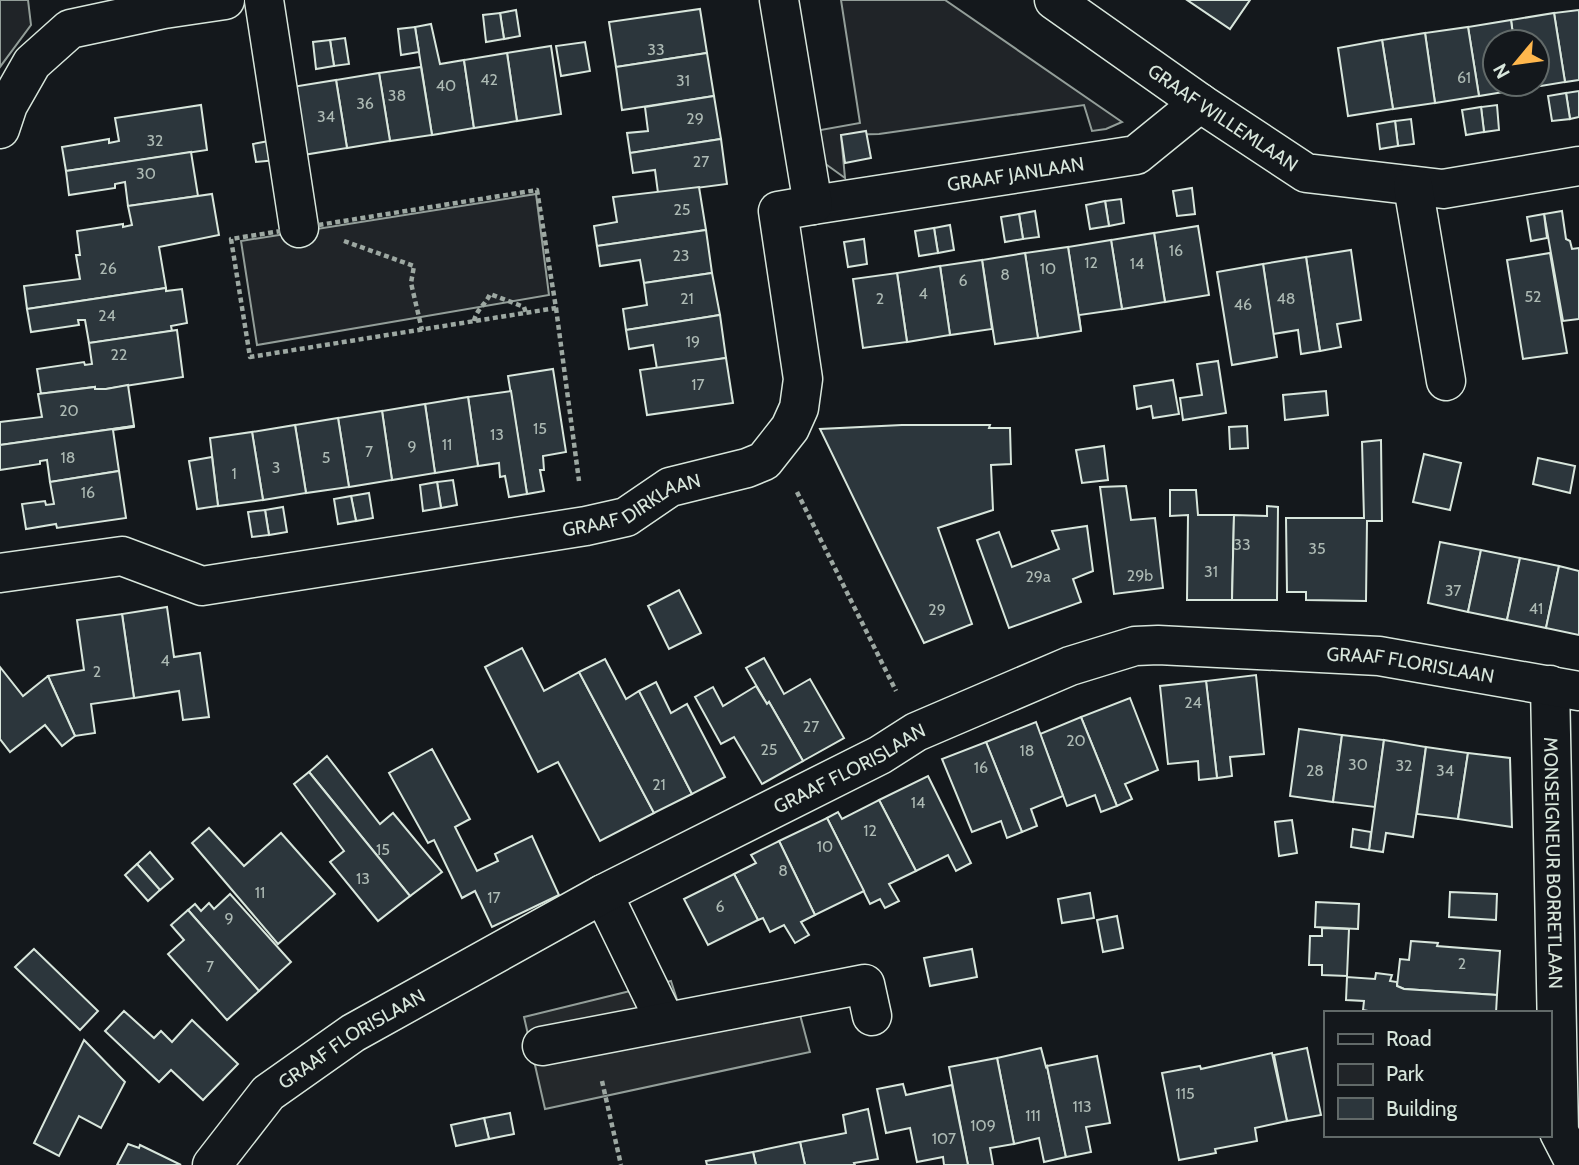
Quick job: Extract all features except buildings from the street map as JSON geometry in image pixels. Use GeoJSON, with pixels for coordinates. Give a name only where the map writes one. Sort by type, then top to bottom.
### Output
{"type":"FeatureCollection","features":[{"type":"Feature","properties":{"kind":"street"},"geometry":{"type":"LineString","coordinates":[[0,129],[8,105],[32,63],[70,29],[164,9],[225,0]]}},
{"type":"Feature","properties":{"kind":"street"},"geometry":{"type":"LineString","coordinates":[[264,0],[317,231]]}},
{"type":"Feature","properties":{"kind":"street"},"geometry":{"type":"LineString","coordinates":[[779,0],[813,205]]}},
{"type":"Feature","properties":{"kind":"street","name":"GRAAF WILLEMLAAN"},"geometry":{"type":"LineString","coordinates":[[1071,5],[1200,103],[1306,173],[1443,189],[1579,166]]}},
{"type":"Feature","properties":{"kind":"street","name":"GRAAF JANLAAN"},"geometry":{"type":"LineString","coordinates":[[813,205],[1136,155],[1200,103]]}},
{"type":"Feature","properties":{"kind":"street"},"geometry":{"type":"LineString","coordinates":[[1413,186],[1446,381]]}},
{"type":"Feature","properties":{"kind":"street","name":"GRAAF DIRKLAAN"},"geometry":{"type":"LineString","coordinates":[[0,573],[122,556],[202,586],[586,526],[626,517],[670,487],[747,468],[764,461],[790,428],[799,408],[803,379],[778,211],[813,205]]}},
{"type":"Feature","properties":{"kind":"street","name":"GRAAF FLORISLAAN"},"geometry":{"type":"LineString","coordinates":[[212,1165],[268,1093],[354,1033],[603,894],[880,755],[916,732],[1070,666],[1135,646],[1158,645],[1379,656],[1565,688]]}},
{"type":"Feature","properties":{"kind":"street","name":"MONSEIGNEUR BORRETLAAN"},"geometry":{"type":"LineString","coordinates":[[1565,688],[1559,1132],[1577,1165]]}},
{"type":"Feature","properties":{"kind":"street"},"geometry":{"type":"LineString","coordinates":[[603,894],[666,1021]]}},
{"type":"Feature","properties":{"kind":"street"},"geometry":{"type":"LineString","coordinates":[[542,1046],[865,984],[872,1016]]}},
{"type":"Feature","properties":{"kind":"path"},"geometry":{"type":"LineString","coordinates":[[556,308],[250,357],[231,239],[317,231],[537,190],[556,308],[586,526]]}},
{"type":"Feature","properties":{"kind":"path"},"geometry":{"type":"LineString","coordinates":[[317,231],[414,266],[411,282],[422,330]]}},
{"type":"Feature","properties":{"kind":"path"},"geometry":{"type":"LineString","coordinates":[[474,321],[490,294],[524,307],[526,313]]}},
{"type":"Feature","properties":{"kind":"path"},"geometry":{"type":"LineString","coordinates":[[776,448],[916,732]]}},
{"type":"Feature","properties":{"kind":"path"},"geometry":{"type":"LineString","coordinates":[[593,1037],[621,1165]]}},
{"type":"Feature","properties":{"kind":"green space"},"geometry":{"type":"Polygon","coordinates":[[[0,0],[28,0],[31,25],[0,67],[0,0]]]}},
{"type":"Feature","properties":{"kind":"green space"},"geometry":{"type":"Polygon","coordinates":[[[841,0],[945,0],[1122,122],[1106,129],[1092,131],[1084,105],[879,134],[841,135],[845,178],[820,160],[815,131],[860,123],[841,0]]]}},
{"type":"Feature","properties":{"kind":"green space"},"geometry":{"type":"Polygon","coordinates":[[[536,194],[549,295],[257,345],[241,241],[536,194]]]}},
{"type":"Feature","properties":{"kind":"shaded area"},"geometry":{"type":"Polygon","coordinates":[[[671,981],[682,1015],[795,996],[810,1052],[545,1109],[524,1017],[671,981]]]}}]}
